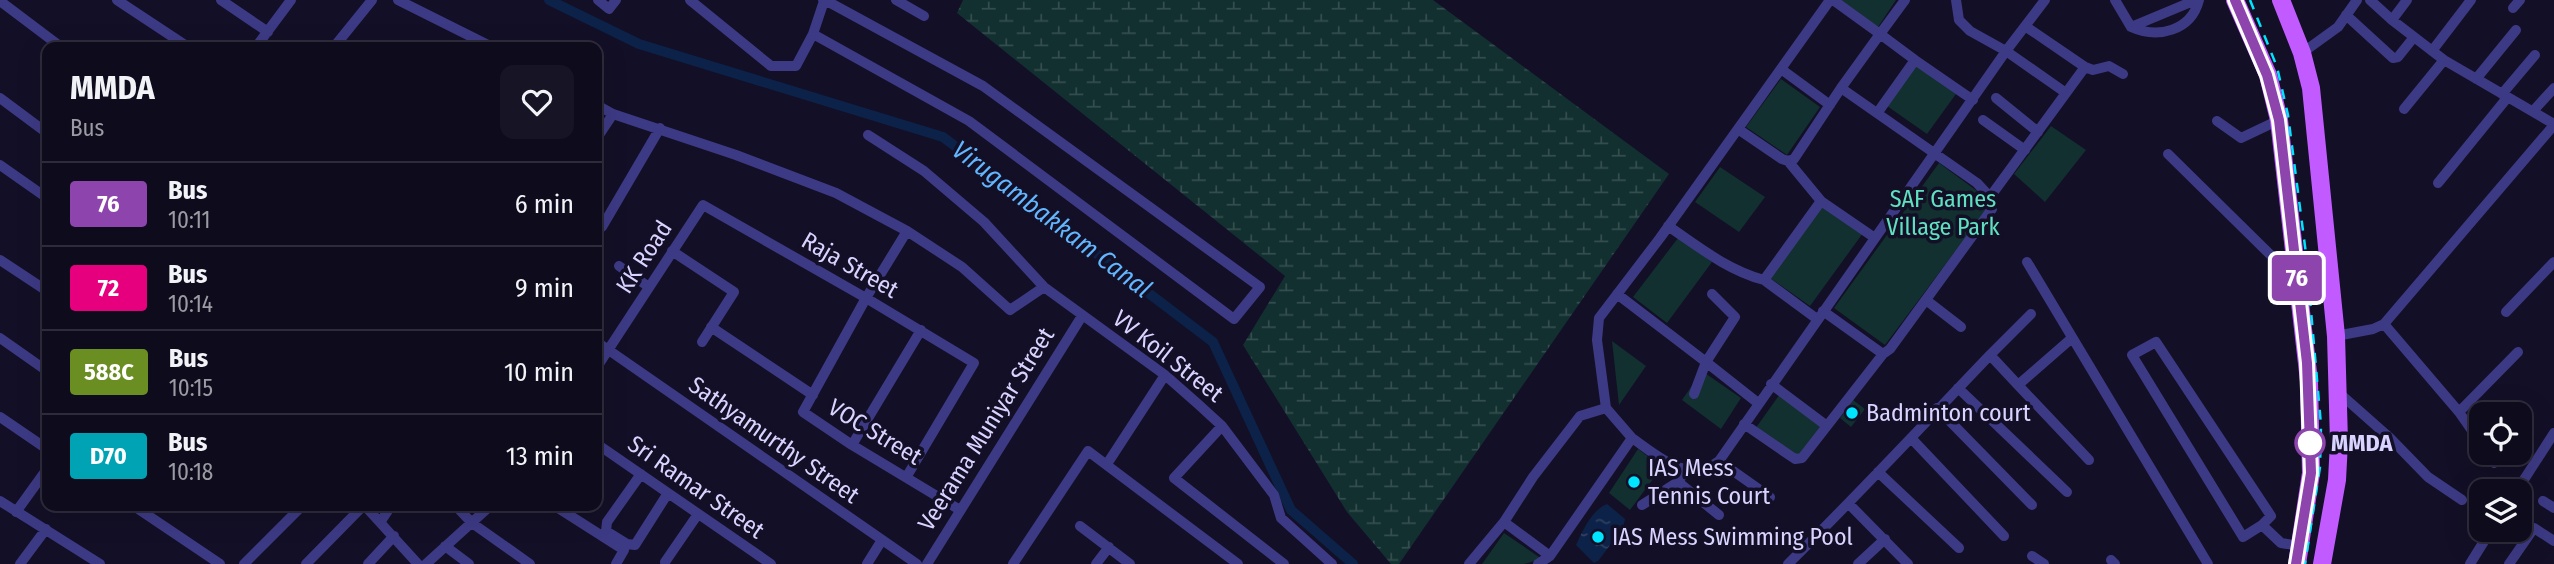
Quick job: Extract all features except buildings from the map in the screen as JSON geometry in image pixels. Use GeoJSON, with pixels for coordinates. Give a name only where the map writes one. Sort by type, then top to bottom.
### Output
{"type":"FeatureCollection","features":[{"type":"Feature","properties":{"kind":"main road"},"geometry":{"type":"LineString","coordinates":[[2235,0],[2267,75],[2279,120],[2309,381],[2311,473],[2298,555]]}},
{"type":"Feature","properties":{"kind":"main road"},"geometry":{"type":"LineString","coordinates":[[2281,0],[2302,53],[2311,88],[2336,336],[2339,442],[2337,480],[2322,564]]}},
{"type":"Feature","properties":{"kind":"street"},"geometry":{"type":"LineString","coordinates":[[117,0],[180,42]]}},
{"type":"Feature","properties":{"kind":"street"},"geometry":{"type":"LineString","coordinates":[[221,0],[268,32]]}},
{"type":"Feature","properties":{"kind":"street"},"geometry":{"type":"LineString","coordinates":[[260,42],[291,0]]}},
{"type":"Feature","properties":{"kind":"street"},"geometry":{"type":"LineString","coordinates":[[341,42],[372,0]]}},
{"type":"Feature","properties":{"kind":"street"},"geometry":{"type":"LineString","coordinates":[[398,0],[480,42]]}},
{"type":"Feature","properties":{"kind":"street"},"geometry":{"type":"LineString","coordinates":[[426,14],[429,0]]}},
{"type":"Feature","properties":{"kind":"street"},"geometry":{"type":"LineString","coordinates":[[598,0],[609,9],[616,0]]}},
{"type":"Feature","properties":{"kind":"street"},"geometry":{"type":"LineString","coordinates":[[690,0],[771,65],[796,66],[813,34],[824,0],[983,86],[1260,287],[1234,319],[969,121],[813,34]]}},
{"type":"Feature","properties":{"kind":"street"},"geometry":{"type":"LineString","coordinates":[[896,0],[924,16]]}},
{"type":"Feature","properties":{"kind":"street"},"geometry":{"type":"LineString","coordinates":[[1972,100],[1831,0],[1599,318],[1597,340],[1606,408],[1632,438],[1667,463],[1687,470],[1695,472],[1708,469],[1718,461],[1936,153],[2006,51],[2045,0]]}},
{"type":"Feature","properties":{"kind":"street"},"geometry":{"type":"LineString","coordinates":[[1788,162],[1794,159],[1841,88],[1905,0]]}},
{"type":"Feature","properties":{"kind":"street"},"geometry":{"type":"LineString","coordinates":[[1956,0],[1959,20],[1970,31],[2006,51],[2067,93]]}},
{"type":"Feature","properties":{"kind":"street"},"geometry":{"type":"LineString","coordinates":[[2115,0],[2131,27],[2151,33],[2172,32],[2191,19],[2198,0]]}},
{"type":"Feature","properties":{"kind":"street"},"geometry":{"type":"LineString","coordinates":[[2131,27],[2198,0]]}},
{"type":"Feature","properties":{"kind":"street"},"geometry":{"type":"LineString","coordinates":[[2302,53],[2338,27],[2357,0]]}},
{"type":"Feature","properties":{"kind":"street"},"geometry":{"type":"LineString","coordinates":[[2336,336],[2374,329],[2384,324],[2554,125],[2534,110],[2444,60],[2370,0]]}},
{"type":"Feature","properties":{"kind":"street"},"geometry":{"type":"LineString","coordinates":[[2392,20],[2407,0]]}},
{"type":"Feature","properties":{"kind":"street"},"geometry":{"type":"LineString","coordinates":[[2432,51],[2471,0]]}},
{"type":"Feature","properties":{"kind":"street"},"geometry":{"type":"LineString","coordinates":[[0,1],[54,42]]}},
{"type":"Feature","properties":{"kind":"street"},"geometry":{"type":"LineString","coordinates":[[2346,15],[2393,58],[2398,57],[2414,37]]}},
{"type":"Feature","properties":{"kind":"street"},"geometry":{"type":"LineString","coordinates":[[2025,26],[2085,67],[2093,70],[2109,66],[2123,74]]}},
{"type":"Feature","properties":{"kind":"street"},"geometry":{"type":"LineString","coordinates":[[2476,79],[2516,30]]}},
{"type":"Feature","properties":{"kind":"street"},"geometry":{"type":"LineString","coordinates":[[2438,183],[2535,55]]}},
{"type":"Feature","properties":{"kind":"street"},"geometry":{"type":"LineString","coordinates":[[1878,113],[1915,60]]}},
{"type":"Feature","properties":{"kind":"street"},"geometry":{"type":"LineString","coordinates":[[2404,109],[2444,60]]}},
{"type":"Feature","properties":{"kind":"street"},"geometry":{"type":"LineString","coordinates":[[1990,197],[2085,67]]}},
{"type":"Feature","properties":{"kind":"street"},"geometry":{"type":"LineString","coordinates":[[1781,69],[1830,105]]}},
{"type":"Feature","properties":{"kind":"street"},"geometry":{"type":"LineString","coordinates":[[1744,424],[1799,460],[1883,354],[1890,349],[1992,209],[1990,197],[1977,183],[1841,88]]}},
{"type":"Feature","properties":{"kind":"street"},"geometry":{"type":"LineString","coordinates":[[2534,110],[2554,88]]}},
{"type":"Feature","properties":{"kind":"street"},"geometry":{"type":"LineString","coordinates":[[1996,98],[2038,132]]}},
{"type":"Feature","properties":{"kind":"street"},"geometry":{"type":"LineString","coordinates":[[0,99],[42,129]]}},
{"type":"Feature","properties":{"kind":"street"},"geometry":{"type":"LineString","coordinates":[[602,108],[825,187],[907,231],[962,267],[1010,310],[1044,287]]}},
{"type":"Feature","properties":{"kind":"street"},"geometry":{"type":"LineString","coordinates":[[602,131],[614,114]]}},
{"type":"Feature","properties":{"kind":"street"},"geometry":{"type":"LineString","coordinates":[[1983,120],[2025,150]]}},
{"type":"Feature","properties":{"kind":"street"},"geometry":{"type":"LineString","coordinates":[[2217,121],[2241,138],[2279,120]]}},
{"type":"Feature","properties":{"kind":"street"},"geometry":{"type":"LineString","coordinates":[[602,227],[660,128]]}},
{"type":"Feature","properties":{"kind":"street"},"geometry":{"type":"LineString","coordinates":[[1738,129],[1788,162],[1821,201],[1875,238]]}},
{"type":"Feature","properties":{"kind":"street","name":"VV Koil Street"},"geometry":{"type":"LineString","coordinates":[[868,135],[924,171],[984,222],[1044,287],[1165,375],[1222,426],[1274,495],[1281,519],[1332,564]]}},
{"type":"Feature","properties":{"kind":"street"},"geometry":{"type":"LineString","coordinates":[[2168,154],[2297,281]]}},
{"type":"Feature","properties":{"kind":"street"},"geometry":{"type":"LineString","coordinates":[[0,165],[42,194]]}},
{"type":"Feature","properties":{"kind":"street"},"geometry":{"type":"LineString","coordinates":[[1764,280],[1821,201]]}},
{"type":"Feature","properties":{"kind":"street","name":"KK Road"},"geometry":{"type":"LineString","coordinates":[[602,359],[703,205]]}},
{"type":"Feature","properties":{"kind":"street","name":"Raja Street"},"geometry":{"type":"LineString","coordinates":[[703,205],[974,363],[907,476]]}},
{"type":"Feature","properties":{"kind":"street"},"geometry":{"type":"LineString","coordinates":[[1668,226],[1719,262],[1744,275],[1764,280],[1883,354]]}},
{"type":"Feature","properties":{"kind":"street"},"geometry":{"type":"LineString","coordinates":[[711,327],[813,395],[866,298],[907,231]]}},
{"type":"Feature","properties":{"kind":"street"},"geometry":{"type":"LineString","coordinates":[[672,251],[734,292],[702,342]]}},
{"type":"Feature","properties":{"kind":"street"},"geometry":{"type":"LineString","coordinates":[[0,260],[42,288]]}},
{"type":"Feature","properties":{"kind":"street"},"geometry":{"type":"LineString","coordinates":[[2027,262],[2207,564]]}},
{"type":"Feature","properties":{"kind":"street"},"geometry":{"type":"LineString","coordinates":[[2506,312],[2554,262]]}},
{"type":"Feature","properties":{"kind":"street"},"geometry":{"type":"LineString","coordinates":[[619,266],[649,287]]}},
{"type":"Feature","properties":{"kind":"street"},"geometry":{"type":"LineString","coordinates":[[1617,294],[1758,403]]}},
{"type":"Feature","properties":{"kind":"street"},"geometry":{"type":"LineString","coordinates":[[1694,394],[1706,362],[1735,317],[1712,294]]}},
{"type":"Feature","properties":{"kind":"street"},"geometry":{"type":"LineString","coordinates":[[1926,300],[1961,327]]}},
{"type":"Feature","properties":{"kind":"street"},"geometry":{"type":"LineString","coordinates":[[1788,564],[2031,314]]}},
{"type":"Feature","properties":{"kind":"street","name":"Veerama Muniyar Street"},"geometry":{"type":"LineString","coordinates":[[927,564],[1082,316]]}},
{"type":"Feature","properties":{"kind":"street"},"geometry":{"type":"LineString","coordinates":[[2384,324],[2469,426]]}},
{"type":"Feature","properties":{"kind":"street"},"geometry":{"type":"LineString","coordinates":[[852,445],[921,330]]}},
{"type":"Feature","properties":{"kind":"street"},"geometry":{"type":"LineString","coordinates":[[0,338],[42,367]]}},
{"type":"Feature","properties":{"kind":"street"},"geometry":{"type":"LineString","coordinates":[[2018,386],[2072,338]]}},
{"type":"Feature","properties":{"kind":"street"},"geometry":{"type":"LineString","coordinates":[[2156,342],[2271,516],[2262,525],[2243,537],[2132,355],[2156,342]]}},
{"type":"Feature","properties":{"kind":"street","name":"Sathyamurthy Street"},"geometry":{"type":"LineString","coordinates":[[602,345],[917,564]]}},
{"type":"Feature","properties":{"kind":"street"},"geometry":{"type":"LineString","coordinates":[[2459,412],[2518,352]]}},
{"type":"Feature","properties":{"kind":"street"},"geometry":{"type":"LineString","coordinates":[[1990,355],[2089,460]]}},
{"type":"Feature","properties":{"kind":"street"},"geometry":{"type":"LineString","coordinates":[[1107,464],[1165,375]]}},
{"type":"Feature","properties":{"kind":"street"},"geometry":{"type":"LineString","coordinates":[[1771,384],[1827,426]]}},
{"type":"Feature","properties":{"kind":"street"},"geometry":{"type":"LineString","coordinates":[[1958,388],[2067,492]]}},
{"type":"Feature","properties":{"kind":"street"},"geometry":{"type":"LineString","coordinates":[[2336,391],[2390,438],[2428,477],[2462,500]]}},
{"type":"Feature","properties":{"kind":"street","name":"VOC Street"},"geometry":{"type":"LineString","coordinates":[[813,395],[803,412],[852,445],[960,509]]}},
{"type":"Feature","properties":{"kind":"street"},"geometry":{"type":"LineString","coordinates":[[1469,564],[1504,522],[1533,477],[1580,416],[1606,408]]}},
{"type":"Feature","properties":{"kind":"street"},"geometry":{"type":"LineString","coordinates":[[1937,408],[2032,505]]}},
{"type":"Feature","properties":{"kind":"street"},"geometry":{"type":"LineString","coordinates":[[0,417],[42,446]]}},
{"type":"Feature","properties":{"kind":"street"},"geometry":{"type":"LineString","coordinates":[[1222,426],[1174,478],[1284,564]]}},
{"type":"Feature","properties":{"kind":"street"},"geometry":{"type":"LineString","coordinates":[[2524,479],[2554,433]]}},
{"type":"Feature","properties":{"kind":"street"},"geometry":{"type":"LineString","coordinates":[[1538,564],[1550,556],[1632,438]]}},
{"type":"Feature","properties":{"kind":"street"},"geometry":{"type":"LineString","coordinates":[[1911,439],[2004,536]]}},
{"type":"Feature","properties":{"kind":"street","name":"Sri Ramar Street"},"geometry":{"type":"LineString","coordinates":[[602,447],[771,564]]}},
{"type":"Feature","properties":{"kind":"street"},"geometry":{"type":"LineString","coordinates":[[1013,564],[1088,451],[1238,564]]}},
{"type":"Feature","properties":{"kind":"street"},"geometry":{"type":"LineString","coordinates":[[1718,461],[1770,497]]}},
{"type":"Feature","properties":{"kind":"street"},"geometry":{"type":"LineString","coordinates":[[1642,505],[1678,482],[1687,470]]}},
{"type":"Feature","properties":{"kind":"street"},"geometry":{"type":"LineString","coordinates":[[1878,472],[1959,548]]}},
{"type":"Feature","properties":{"kind":"street"},"geometry":{"type":"LineString","coordinates":[[641,474],[607,522],[606,531],[628,544],[635,545],[667,493]]}},
{"type":"Feature","properties":{"kind":"street"},"geometry":{"type":"LineString","coordinates":[[16,512],[42,476]]}},
{"type":"Feature","properties":{"kind":"street"},"geometry":{"type":"LineString","coordinates":[[1678,482],[1719,515]]}},
{"type":"Feature","properties":{"kind":"street"},"geometry":{"type":"LineString","coordinates":[[0,501],[100,564]]}},
{"type":"Feature","properties":{"kind":"street"},"geometry":{"type":"LineString","coordinates":[[2543,501],[2554,508]]}},
{"type":"Feature","properties":{"kind":"street"},"geometry":{"type":"LineString","coordinates":[[1849,504],[1908,564]]}},
{"type":"Feature","properties":{"kind":"street"},"geometry":{"type":"LineString","coordinates":[[141,511],[220,564]]}},
{"type":"Feature","properties":{"kind":"street"},"geometry":{"type":"LineString","coordinates":[[244,564],[297,511]]}},
{"type":"Feature","properties":{"kind":"street"},"geometry":{"type":"LineString","coordinates":[[306,564],[359,511]]}},
{"type":"Feature","properties":{"kind":"street"},"geometry":{"type":"LineString","coordinates":[[370,511],[418,564]]}},
{"type":"Feature","properties":{"kind":"street"},"geometry":{"type":"LineString","coordinates":[[381,521],[388,511]]}},
{"type":"Feature","properties":{"kind":"street"},"geometry":{"type":"LineString","coordinates":[[461,511],[472,523],[530,564]]}},
{"type":"Feature","properties":{"kind":"street"},"geometry":{"type":"LineString","coordinates":[[426,564],[485,511]]}},
{"type":"Feature","properties":{"kind":"street"},"geometry":{"type":"LineString","coordinates":[[563,511],[624,550],[616,564]]}},
{"type":"Feature","properties":{"kind":"street"},"geometry":{"type":"LineString","coordinates":[[665,562],[698,514]]}},
{"type":"Feature","properties":{"kind":"street"},"geometry":{"type":"LineString","coordinates":[[1504,522],[1550,556]]}},
{"type":"Feature","properties":{"kind":"street"},"geometry":{"type":"LineString","coordinates":[[2262,525],[2298,555]]}},
{"type":"Feature","properties":{"kind":"street"},"geometry":{"type":"LineString","coordinates":[[1080,526],[1130,564]]}},
{"type":"Feature","properties":{"kind":"street"},"geometry":{"type":"LineString","coordinates":[[2509,564],[2534,528],[2554,541]]}},
{"type":"Feature","properties":{"kind":"street"},"geometry":{"type":"LineString","coordinates":[[20,564],[46,529]]}},
{"type":"Feature","properties":{"kind":"street"},"geometry":{"type":"LineString","coordinates":[[368,564],[394,536]]}},
{"type":"Feature","properties":{"kind":"street"},"geometry":{"type":"LineString","coordinates":[[1858,564],[1885,539]]}},
{"type":"Feature","properties":{"kind":"street"},"geometry":{"type":"LineString","coordinates":[[867,564],[883,540]]}},
{"type":"Feature","properties":{"kind":"street"},"geometry":{"type":"LineString","coordinates":[[2470,564],[2484,542]]}},
{"type":"Feature","properties":{"kind":"street"},"geometry":{"type":"LineString","coordinates":[[445,546],[469,564]]}},
{"type":"Feature","properties":{"kind":"street"},"geometry":{"type":"LineString","coordinates":[[1096,564],[1109,547]]}},
{"type":"Feature","properties":{"kind":"street"},"geometry":{"type":"LineString","coordinates":[[2032,556],[2044,564]]}},
{"type":"Feature","properties":{"kind":"green space"},"geometry":{"type":"Polygon","coordinates":[[[963,0],[1433,0],[1669,174],[1399,564],[1391,564],[1347,512],[1243,345],[1285,276],[957,13],[963,0]]]}},
{"type":"Feature","properties":{"kind":"green space"},"geometry":{"type":"Polygon","coordinates":[[[1841,0],[1896,0],[1878,27],[1841,0]]]}},
{"type":"Feature","properties":{"kind":"green space"},"geometry":{"type":"Polygon","coordinates":[[[1917,65],[1956,94],[1927,134],[1887,106],[1917,65]]]}},
{"type":"Feature","properties":{"kind":"green space"},"geometry":{"type":"Polygon","coordinates":[[[1781,79],[1820,107],[1787,155],[1746,127],[1781,79]]]}},
{"type":"Feature","properties":{"kind":"green space"},"geometry":{"type":"Polygon","coordinates":[[[2051,126],[2086,150],[2045,202],[2014,174],[2051,126]]]}},
{"type":"Feature","properties":{"kind":"green space","name":"SAF Games Village Park"},"geometry":{"type":"Polygon","coordinates":[[[1939,163],[1992,202],[1885,345],[1834,308],[1939,163]]]}},
{"type":"Feature","properties":{"kind":"green space"},"geometry":{"type":"Polygon","coordinates":[[[1720,167],[1765,197],[1739,232],[1695,202],[1720,167]]]}},
{"type":"Feature","properties":{"kind":"green space"},"geometry":{"type":"Polygon","coordinates":[[[1821,205],[1863,233],[1810,306],[1770,278],[1821,205]]]}},
{"type":"Feature","properties":{"kind":"green space"},"geometry":{"type":"Polygon","coordinates":[[[1678,238],[1712,262],[1667,323],[1633,297],[1678,238]]]}},
{"type":"Feature","properties":{"kind":"green space"},"geometry":{"type":"Polygon","coordinates":[[[1612,341],[1646,366],[1619,405],[1612,341]]]}},
{"type":"Feature","properties":{"kind":"green space"},"geometry":{"type":"Polygon","coordinates":[[[1702,371],[1741,398],[1721,429],[1682,400],[1702,371]]]}},
{"type":"Feature","properties":{"kind":"green space"},"geometry":{"type":"Polygon","coordinates":[[[1780,394],[1822,425],[1799,459],[1755,429],[1780,394]]]}},
{"type":"Feature","properties":{"kind":"green space","name":"Badminton court"},"geometry":{"type":"Polygon","coordinates":[[[1853,400],[1865,409],[1851,427],[1840,418],[1853,400]]]}},
{"type":"Feature","properties":{"kind":"green space","name":"IAS Mess Tennis Court"},"geometry":{"type":"Polygon","coordinates":[[[1638,449],[1662,467],[1630,510],[1609,493],[1638,449]]]}},
{"type":"Feature","properties":{"kind":"green space"},"geometry":{"type":"Polygon","coordinates":[[[1504,533],[1542,559],[1524,564],[1482,564],[1504,533]]]}},
{"type":"Feature","properties":{"kind":"water","name":"IAS Mess Swimming Pool"},"geometry":{"type":"Polygon","coordinates":[[[1607,504],[1625,519],[1623,528],[1594,563],[1576,545],[1592,516],[1607,504]]]}},
{"type":"Feature","properties":{"kind":"waterway","name":"Virugambakkam Canal"},"geometry":{"type":"LineString","coordinates":[[549,0],[639,44],[943,137],[1213,342],[1291,510],[1353,564]]}},
{"type":"Feature","properties":{"kind":"railway"},"geometry":{"type":"LineString","coordinates":[[2250,0],[2277,67],[2288,115],[2306,254],[2321,425],[2320,467],[2305,564]]}},
{"type":"Feature","properties":{"kind":"bus line","name":"76"},"geometry":{"type":"LineString","coordinates":[[2235,0],[2267,75],[2279,120],[2309,381],[2311,473],[2296,564]]}},
{"type":"Feature","properties":{"kind":"place","name":"Badminton court"},"geometry":{"type":"Point","coordinates":[1852,413]}},
{"type":"Feature","properties":{"kind":"place","name":"MMDA"},"geometry":{"type":"Point","coordinates":[2310,443]}},
{"type":"Feature","properties":{"kind":"place","name":"IAS Mess Tennis Court"},"geometry":{"type":"Point","coordinates":[1634,482]}},
{"type":"Feature","properties":{"kind":"place","name":"IAS Mess Swimming Pool"},"geometry":{"type":"Point","coordinates":[1598,537]}}]}
